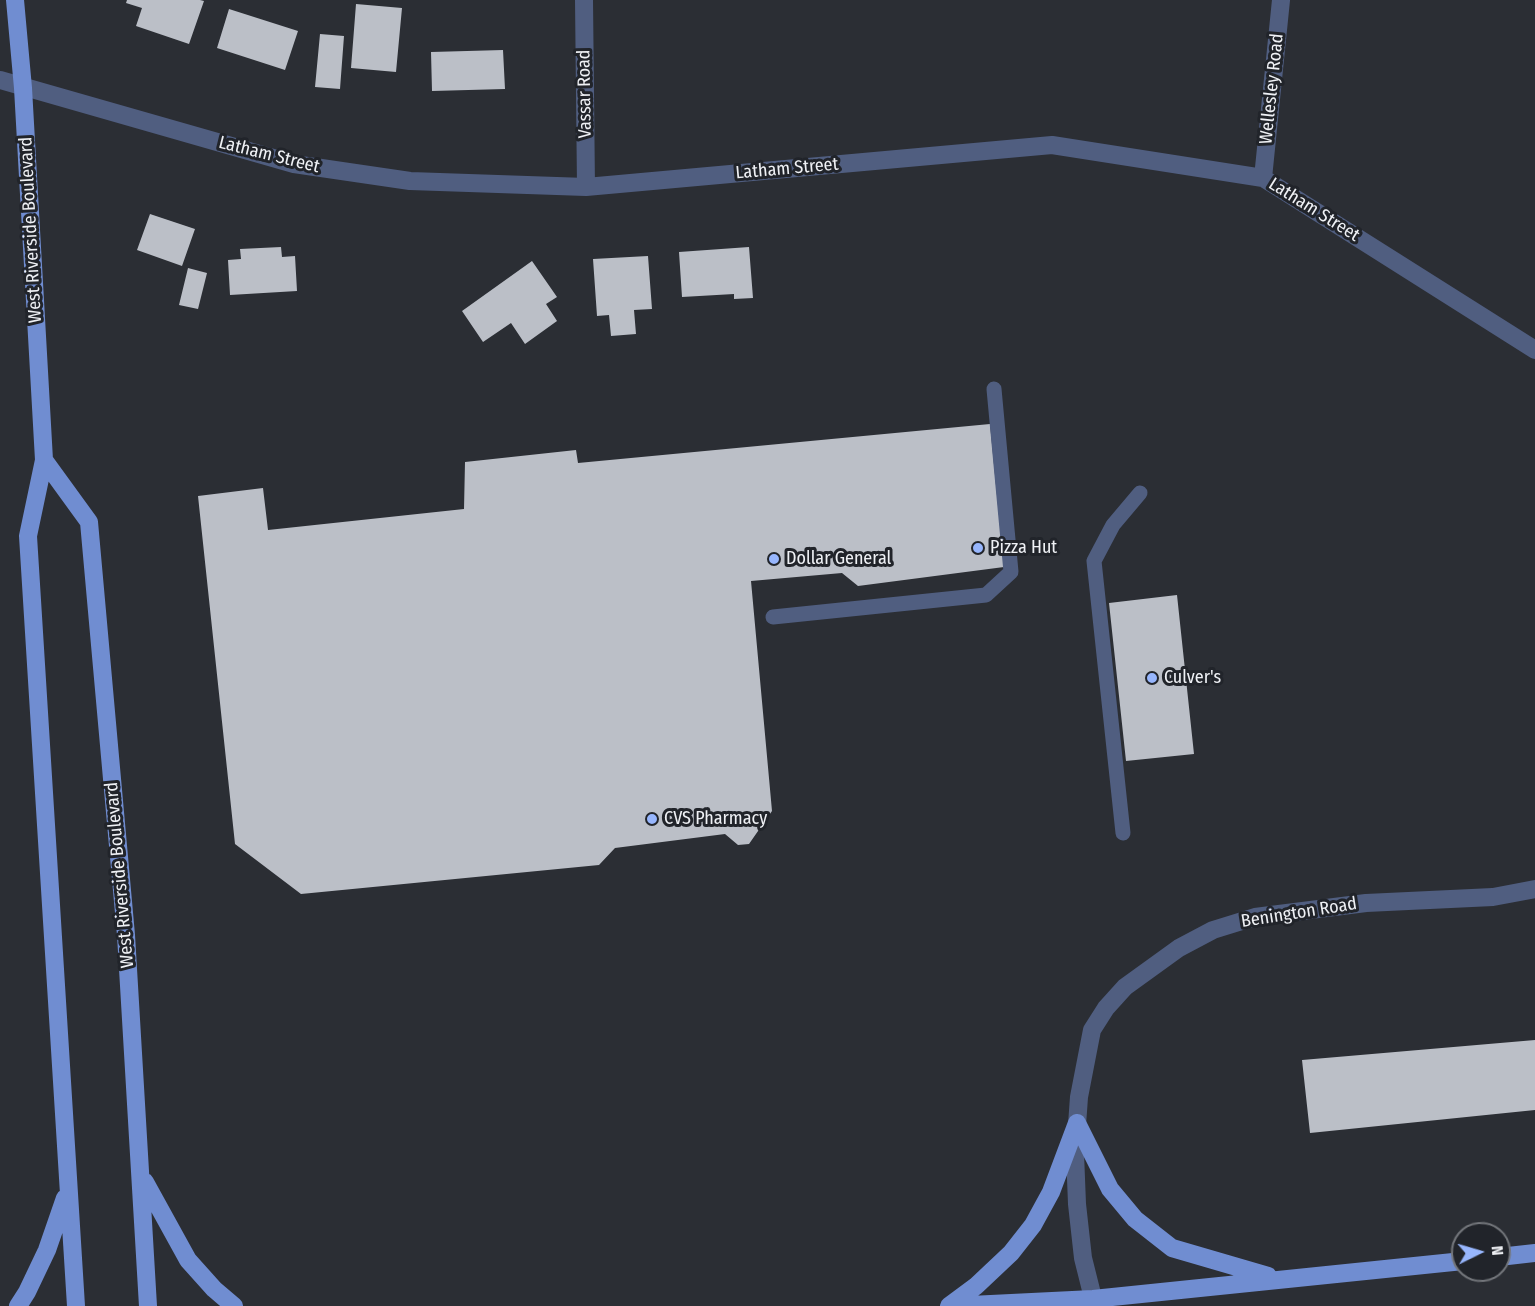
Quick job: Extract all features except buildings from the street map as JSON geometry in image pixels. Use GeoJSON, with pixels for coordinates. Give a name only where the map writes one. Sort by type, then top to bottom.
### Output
{"type":"FeatureCollection","features":[{"type":"Feature","properties":{"kind":"main road","name":"West Riverside Boulevard"},"geometry":{"type":"LineString","coordinates":[[15,0],[23,87],[44,460],[28,536],[76,1306]]}},
{"type":"Feature","properties":{"kind":"main road","name":"West Riverside Boulevard"},"geometry":{"type":"LineString","coordinates":[[44,460],[89,522],[126,935],[148,1306]]}},
{"type":"Feature","properties":{"kind":"main road"},"geometry":{"type":"LineString","coordinates":[[1077,1123],[1110,1189],[1135,1219],[1172,1248],[1281,1279]]}},
{"type":"Feature","properties":{"kind":"main road"},"geometry":{"type":"LineString","coordinates":[[949,1306],[976,1286],[1011,1254],[1033,1225],[1051,1192],[1077,1123]]}},
{"type":"Feature","properties":{"kind":"main road"},"geometry":{"type":"LineString","coordinates":[[142,1177],[188,1260],[214,1289],[234,1306]]}},
{"type":"Feature","properties":{"kind":"main road"},"geometry":{"type":"LineString","coordinates":[[18,1306],[27,1293],[47,1250],[68,1190]]}},
{"type":"Feature","properties":{"kind":"main road"},"geometry":{"type":"LineString","coordinates":[[1511,1256],[1535,1253]]}},
{"type":"Feature","properties":{"kind":"main road"},"geometry":{"type":"LineString","coordinates":[[949,1306],[1094,1302],[1281,1279],[1451,1262]]}},
{"type":"Feature","properties":{"kind":"street","name":"Vassar Road"},"geometry":{"type":"LineString","coordinates":[[584,0],[586,187]]}},
{"type":"Feature","properties":{"kind":"street","name":"Wellesley Road"},"geometry":{"type":"LineString","coordinates":[[1263,178],[1281,0]]}},
{"type":"Feature","properties":{"kind":"street","name":"Latham Street"},"geometry":{"type":"LineString","coordinates":[[0,80],[294,164],[410,181],[586,187],[1052,145],[1263,178],[1535,350]]}},
{"type":"Feature","properties":{"kind":"street","name":"Benington Road"},"geometry":{"type":"LineString","coordinates":[[1094,1302],[1083,1258],[1077,1204],[1075,1153],[1077,1123],[1092,1030],[1106,1008],[1125,987],[1179,948],[1213,930],[1255,917],[1366,903],[1493,897],[1535,889]]}},
{"type":"Feature","properties":{"kind":"lane"},"geometry":{"type":"LineString","coordinates":[[773,617],[986,595],[1011,572],[994,388]]}},
{"type":"Feature","properties":{"kind":"lane"},"geometry":{"type":"LineString","coordinates":[[1123,833],[1094,561],[1113,525],[1140,493]]}},
{"type":"Feature","properties":{"kind":"place","name":"Pizza Hut"},"geometry":{"type":"Point","coordinates":[978,548]}},
{"type":"Feature","properties":{"kind":"place","name":"Dollar General"},"geometry":{"type":"Point","coordinates":[774,559]}},
{"type":"Feature","properties":{"kind":"place","name":"Culver's"},"geometry":{"type":"Point","coordinates":[1152,678]}},
{"type":"Feature","properties":{"kind":"place","name":"CVS Pharmacy"},"geometry":{"type":"Point","coordinates":[652,819]}}]}
